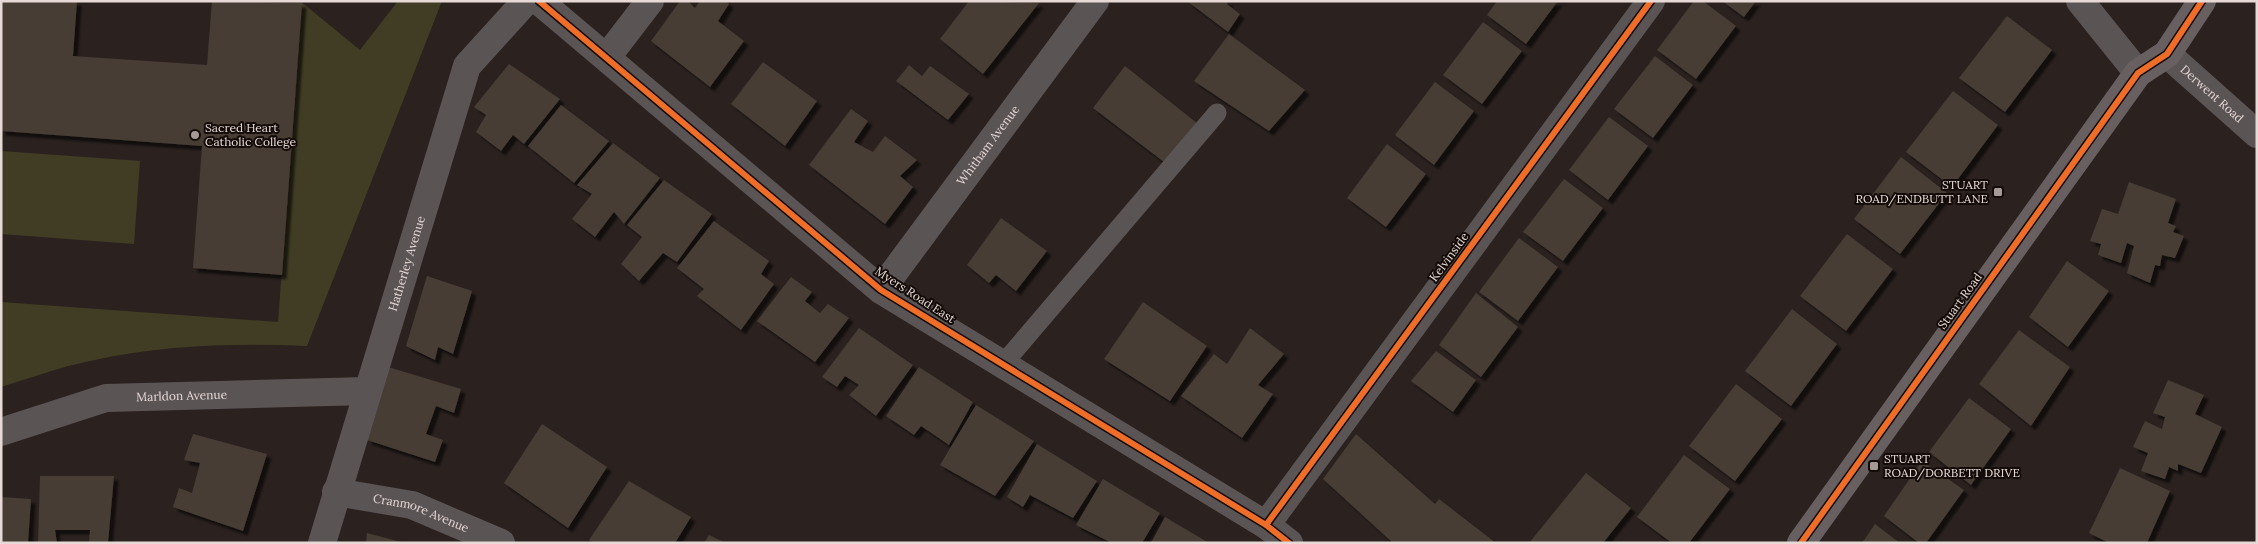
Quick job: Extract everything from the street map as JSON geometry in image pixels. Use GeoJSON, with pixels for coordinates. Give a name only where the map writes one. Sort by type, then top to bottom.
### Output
{"type":"FeatureCollection","features":[{"type":"Feature","properties":{"kind":"street","name":"Hatherley Avenue"},"geometry":{"type":"LineString","coordinates":[[322,543],[467,66],[526,1]]}},
{"type":"Feature","properties":{"kind":"street","name":"Myers Road East"},"geometry":{"type":"LineString","coordinates":[[539,1],[881,290],[1266,525],[1289,543]]}},
{"type":"Feature","properties":{"kind":"street"},"geometry":{"type":"LineString","coordinates":[[607,57],[650,1]]}},
{"type":"Feature","properties":{"kind":"street","name":"Whitham Avenue"},"geometry":{"type":"LineString","coordinates":[[881,290],[1095,1]]}},
{"type":"Feature","properties":{"kind":"street","name":"Kelvinside"},"geometry":{"type":"LineString","coordinates":[[1266,525],[1651,1]]}},
{"type":"Feature","properties":{"kind":"street"},"geometry":{"type":"LineString","coordinates":[[2080,1],[2138,73],[2166,54],[2202,1]]}},
{"type":"Feature","properties":{"kind":"street","name":"Derwent Road"},"geometry":{"type":"LineString","coordinates":[[2166,54],[2257,134]]}},
{"type":"Feature","properties":{"kind":"street","name":"Stuart Road"},"geometry":{"type":"LineString","coordinates":[[1801,543],[2138,73]]}},
{"type":"Feature","properties":{"kind":"street","name":"Marldon Avenue"},"geometry":{"type":"LineString","coordinates":[[1,432],[106,398],[367,392]]}},
{"type":"Feature","properties":{"kind":"street","name":"Cranmore Avenue"},"geometry":{"type":"LineString","coordinates":[[336,492],[412,505],[501,543]]}},
{"type":"Feature","properties":{"kind":"lane"},"geometry":{"type":"LineString","coordinates":[[1003,364],[1217,114]]}},
{"type":"Feature","properties":{"kind":"shaded area"},"geometry":{"type":"Polygon","coordinates":[[[282,1],[300,1],[360,50],[398,1],[442,1],[307,346],[225,345],[144,351],[79,363],[1,387],[1,302],[278,322],[302,3],[282,1]]]}},
{"type":"Feature","properties":{"kind":"shaded area"},"geometry":{"type":"Polygon","coordinates":[[[1,151],[140,161],[134,244],[1,234],[1,151]]]}},
{"type":"Feature","properties":{"kind":"building"},"geometry":{"type":"Polygon","coordinates":[[[1,1],[77,1],[73,56],[207,65],[212,1],[302,3],[282,275],[193,268],[202,146],[1,131],[1,1]]]}},
{"type":"Feature","properties":{"kind":"building"},"geometry":{"type":"Polygon","coordinates":[[[680,1],[688,1],[695,8],[700,1],[726,1],[729,4],[718,21],[744,41],[710,87],[651,41],[680,1]]]}},
{"type":"Feature","properties":{"kind":"building"},"geometry":{"type":"Polygon","coordinates":[[[969,1],[1039,3],[983,74],[940,39],[969,1]]]}},
{"type":"Feature","properties":{"kind":"building"},"geometry":{"type":"Polygon","coordinates":[[[1187,1],[1229,1],[1227,4],[1240,14],[1228,32],[1187,1]]]}},
{"type":"Feature","properties":{"kind":"building"},"geometry":{"type":"Polygon","coordinates":[[[1497,1],[1558,1],[1526,44],[1487,15],[1497,1]]]}},
{"type":"Feature","properties":{"kind":"building"},"geometry":{"type":"Polygon","coordinates":[[[1694,1],[1703,1],[1736,26],[1696,79],[1657,50],[1694,1]]]}},
{"type":"Feature","properties":{"kind":"building"},"geometry":{"type":"Polygon","coordinates":[[[1722,1],[1756,1],[1744,17],[1722,1]]]}},
{"type":"Feature","properties":{"kind":"building"},"geometry":{"type":"Polygon","coordinates":[[[2007,16],[2052,50],[2005,112],[1959,78],[2007,16]]]}},
{"type":"Feature","properties":{"kind":"building"},"geometry":{"type":"Polygon","coordinates":[[[1483,22],[1522,51],[1482,104],[1443,75],[1483,22]]]}},
{"type":"Feature","properties":{"kind":"building"},"geometry":{"type":"Polygon","coordinates":[[[1229,34],[1305,90],[1269,131],[1194,81],[1229,34]]]}},
{"type":"Feature","properties":{"kind":"building"},"geometry":{"type":"Polygon","coordinates":[[[1655,56],[1693,85],[1653,138],[1614,109],[1655,56]]]}},
{"type":"Feature","properties":{"kind":"building"},"geometry":{"type":"Polygon","coordinates":[[[763,62],[817,101],[785,146],[731,104],[763,62]]]}},
{"type":"Feature","properties":{"kind":"building"},"geometry":{"type":"Polygon","coordinates":[[[509,64],[560,99],[524,144],[513,135],[501,151],[476,132],[486,115],[474,107],[509,64]]]}},
{"type":"Feature","properties":{"kind":"building"},"geometry":{"type":"Polygon","coordinates":[[[909,65],[922,76],[930,66],[969,94],[948,120],[896,81],[909,65]]]}},
{"type":"Feature","properties":{"kind":"building"},"geometry":{"type":"Polygon","coordinates":[[[1125,66],[1197,123],[1164,162],[1093,108],[1125,66]]]}},
{"type":"Feature","properties":{"kind":"building"},"geometry":{"type":"Polygon","coordinates":[[[1435,82],[1474,111],[1434,165],[1395,135],[1435,82]]]}},
{"type":"Feature","properties":{"kind":"building"},"geometry":{"type":"Polygon","coordinates":[[[1953,91],[1998,125],[1952,187],[1906,152],[1953,91]]]}},
{"type":"Feature","properties":{"kind":"building"},"geometry":{"type":"Polygon","coordinates":[[[561,105],[609,141],[574,183],[528,146],[561,105]]]}},
{"type":"Feature","properties":{"kind":"building"},"geometry":{"type":"Polygon","coordinates":[[[851,109],[868,121],[854,142],[873,152],[885,136],[917,160],[900,176],[913,187],[885,224],[809,165],[851,109]]]}},
{"type":"Feature","properties":{"kind":"building"},"geometry":{"type":"Polygon","coordinates":[[[1609,117],[1648,146],[1608,200],[1569,170],[1609,117]]]}},
{"type":"Feature","properties":{"kind":"building"},"geometry":{"type":"Polygon","coordinates":[[[613,143],[660,178],[624,224],[614,212],[595,237],[572,219],[592,194],[577,185],[613,143]]]}},
{"type":"Feature","properties":{"kind":"building"},"geometry":{"type":"Polygon","coordinates":[[[1387,144],[1426,174],[1386,227],[1347,198],[1387,144]]]}},
{"type":"Feature","properties":{"kind":"building"},"geometry":{"type":"Polygon","coordinates":[[[1901,157],[1947,193],[1900,254],[1854,219],[1901,157]]]}},
{"type":"Feature","properties":{"kind":"building"},"geometry":{"type":"Polygon","coordinates":[[[1564,179],[1603,208],[1563,261],[1523,232],[1564,179]]]}},
{"type":"Feature","properties":{"kind":"building"},"geometry":{"type":"Polygon","coordinates":[[[664,180],[712,214],[677,262],[663,253],[639,281],[621,264],[642,237],[627,225],[664,180]]]}},
{"type":"Feature","properties":{"kind":"building"},"geometry":{"type":"Polygon","coordinates":[[[2129,182],[2176,199],[2168,223],[2176,226],[2173,232],[2184,236],[2175,258],[2162,255],[2160,266],[2155,265],[2150,283],[2127,273],[2134,246],[2127,243],[2121,263],[2098,255],[2101,244],[2090,241],[2102,209],[2118,214],[2129,182]]]}},
{"type":"Feature","properties":{"kind":"building"},"geometry":{"type":"Polygon","coordinates":[[[1001,218],[1047,251],[1016,291],[996,275],[989,283],[967,265],[1001,218]]]}},
{"type":"Feature","properties":{"kind":"building"},"geometry":{"type":"Polygon","coordinates":[[[714,221],[769,261],[761,274],[774,284],[741,330],[697,296],[704,289],[677,268],[714,221]]]}},
{"type":"Feature","properties":{"kind":"building"},"geometry":{"type":"Polygon","coordinates":[[[1847,234],[1893,269],[1846,331],[1800,296],[1847,234]]]}},
{"type":"Feature","properties":{"kind":"building"},"geometry":{"type":"Polygon","coordinates":[[[1519,238],[1558,267],[1518,321],[1479,292],[1519,238]]]}},
{"type":"Feature","properties":{"kind":"building"},"geometry":{"type":"Polygon","coordinates":[[[2067,261],[2109,291],[2068,347],[2029,317],[2067,261]]]}},
{"type":"Feature","properties":{"kind":"building"},"geometry":{"type":"Polygon","coordinates":[[[427,276],[472,291],[453,354],[438,347],[435,360],[406,346],[427,276]]]}},
{"type":"Feature","properties":{"kind":"building"},"geometry":{"type":"Polygon","coordinates":[[[791,277],[812,292],[805,301],[820,313],[828,304],[849,318],[815,362],[757,321],[791,277]]]}},
{"type":"Feature","properties":{"kind":"building"},"geometry":{"type":"Polygon","coordinates":[[[1476,293],[1518,327],[1481,377],[1439,345],[1476,293]]]}},
{"type":"Feature","properties":{"kind":"building"},"geometry":{"type":"Polygon","coordinates":[[[1143,302],[1207,346],[1170,401],[1104,359],[1143,302]]]}},
{"type":"Feature","properties":{"kind":"building"},"geometry":{"type":"Polygon","coordinates":[[[1792,309],[1837,344],[1791,406],[1745,371],[1792,309]]]}},
{"type":"Feature","properties":{"kind":"building"},"geometry":{"type":"Polygon","coordinates":[[[859,328],[913,365],[876,416],[849,395],[859,385],[845,376],[837,387],[822,377],[859,328]]]}},
{"type":"Feature","properties":{"kind":"building"},"geometry":{"type":"Polygon","coordinates":[[[1250,328],[1284,354],[1258,385],[1273,394],[1242,438],[1181,396],[1214,354],[1227,364],[1250,328]]]}},
{"type":"Feature","properties":{"kind":"building"},"geometry":{"type":"Polygon","coordinates":[[[2019,330],[2070,367],[2031,426],[1979,384],[2019,330]]]}},
{"type":"Feature","properties":{"kind":"building"},"geometry":{"type":"Polygon","coordinates":[[[1436,351],[1476,380],[1453,412],[1411,381],[1436,351]]]}},
{"type":"Feature","properties":{"kind":"building"},"geometry":{"type":"Polygon","coordinates":[[[388,367],[461,389],[454,413],[436,406],[426,434],[443,440],[435,462],[367,440],[388,367]]]}},
{"type":"Feature","properties":{"kind":"building"},"geometry":{"type":"Polygon","coordinates":[[[919,367],[973,402],[949,445],[921,426],[914,435],[886,416],[919,367]]]}},
{"type":"Feature","properties":{"kind":"building"},"geometry":{"type":"Polygon","coordinates":[[[2168,380],[2204,395],[2195,414],[2222,427],[2201,473],[2178,464],[2178,471],[2169,467],[2165,479],[2141,471],[2148,453],[2133,447],[2145,421],[2162,429],[2165,417],[2153,413],[2168,380]]]}},
{"type":"Feature","properties":{"kind":"building"},"geometry":{"type":"Polygon","coordinates":[[[1736,384],[1782,419],[1735,481],[1689,446],[1736,384]]]}},
{"type":"Feature","properties":{"kind":"building"},"geometry":{"type":"Polygon","coordinates":[[[1969,398],[2011,429],[1971,485],[1929,452],[1969,398]]]}},
{"type":"Feature","properties":{"kind":"building"},"geometry":{"type":"Polygon","coordinates":[[[976,405],[1034,441],[995,496],[940,465],[976,405]]]}},
{"type":"Feature","properties":{"kind":"building"},"geometry":{"type":"Polygon","coordinates":[[[542,424],[607,467],[568,528],[504,483],[542,424]]]}},
{"type":"Feature","properties":{"kind":"building"},"geometry":{"type":"Polygon","coordinates":[[[193,434],[267,454],[243,531],[173,507],[179,488],[192,493],[200,463],[184,460],[193,434]]]}},
{"type":"Feature","properties":{"kind":"building"},"geometry":{"type":"Polygon","coordinates":[[[1356,434],[1435,504],[1439,499],[1496,543],[1393,543],[1323,479],[1356,434]]]}},
{"type":"Feature","properties":{"kind":"building"},"geometry":{"type":"Polygon","coordinates":[[[1037,444],[1097,481],[1073,518],[1030,495],[1023,507],[1007,497],[1037,444]]]}},
{"type":"Feature","properties":{"kind":"building"},"geometry":{"type":"Polygon","coordinates":[[[1684,455],[1730,489],[1689,543],[1672,543],[1637,517],[1684,455]]]}},
{"type":"Feature","properties":{"kind":"building"},"geometry":{"type":"Polygon","coordinates":[[[1922,461],[1964,490],[1926,543],[1919,543],[1884,516],[1922,461]]]}},
{"type":"Feature","properties":{"kind":"building"},"geometry":{"type":"Polygon","coordinates":[[[2120,468],[2170,491],[2147,543],[2109,543],[2089,533],[2120,468]]]}},
{"type":"Feature","properties":{"kind":"building"},"geometry":{"type":"Polygon","coordinates":[[[1586,473],[1631,508],[1603,543],[1529,543],[1586,473]]]}},
{"type":"Feature","properties":{"kind":"building"},"geometry":{"type":"Polygon","coordinates":[[[40,476],[114,476],[108,543],[89,543],[90,530],[55,530],[57,543],[38,543],[40,476]]]}},
{"type":"Feature","properties":{"kind":"building"},"geometry":{"type":"Polygon","coordinates":[[[1103,479],[1160,513],[1142,543],[1112,543],[1076,525],[1103,479]]]}},
{"type":"Feature","properties":{"kind":"building"},"geometry":{"type":"Polygon","coordinates":[[[629,481],[691,517],[675,543],[593,543],[589,540],[629,481]]]}},
{"type":"Feature","properties":{"kind":"building"},"geometry":{"type":"Polygon","coordinates":[[[1,497],[31,499],[28,543],[1,543],[1,497]]]}},
{"type":"Feature","properties":{"kind":"building"},"geometry":{"type":"Polygon","coordinates":[[[1165,517],[1209,543],[1151,543],[1165,517]]]}},
{"type":"Feature","properties":{"kind":"building"},"geometry":{"type":"Polygon","coordinates":[[[1875,524],[1900,543],[1862,543],[1875,524]]]}},
{"type":"Feature","properties":{"kind":"building"},"geometry":{"type":"Polygon","coordinates":[[[367,533],[401,542],[401,543],[366,543],[367,533]]]}},
{"type":"Feature","properties":{"kind":"building"},"geometry":{"type":"Polygon","coordinates":[[[709,535],[726,543],[704,543],[709,535]]]}},
{"type":"Feature","properties":{"kind":"cycle path"},"geometry":{"type":"LineString","coordinates":[[539,1],[881,290],[1266,525],[1289,543]]}},
{"type":"Feature","properties":{"kind":"cycle path"},"geometry":{"type":"LineString","coordinates":[[1266,525],[1651,1]]}},
{"type":"Feature","properties":{"kind":"cycle path"},"geometry":{"type":"LineString","coordinates":[[1801,543],[2138,73],[2167,54],[2202,1]]}},
{"type":"Feature","properties":{"kind":"place","name":"Sacred Heart Catholic College"},"geometry":{"type":"Point","coordinates":[195,135]}},
{"type":"Feature","properties":{"kind":"place","name":"STUART ROAD/ENDBUTT LANE"},"geometry":{"type":"Point","coordinates":[1998,192]}},
{"type":"Feature","properties":{"kind":"place","name":"STUART ROAD/DORBETT DRIVE"},"geometry":{"type":"Point","coordinates":[1874,466]}}]}
